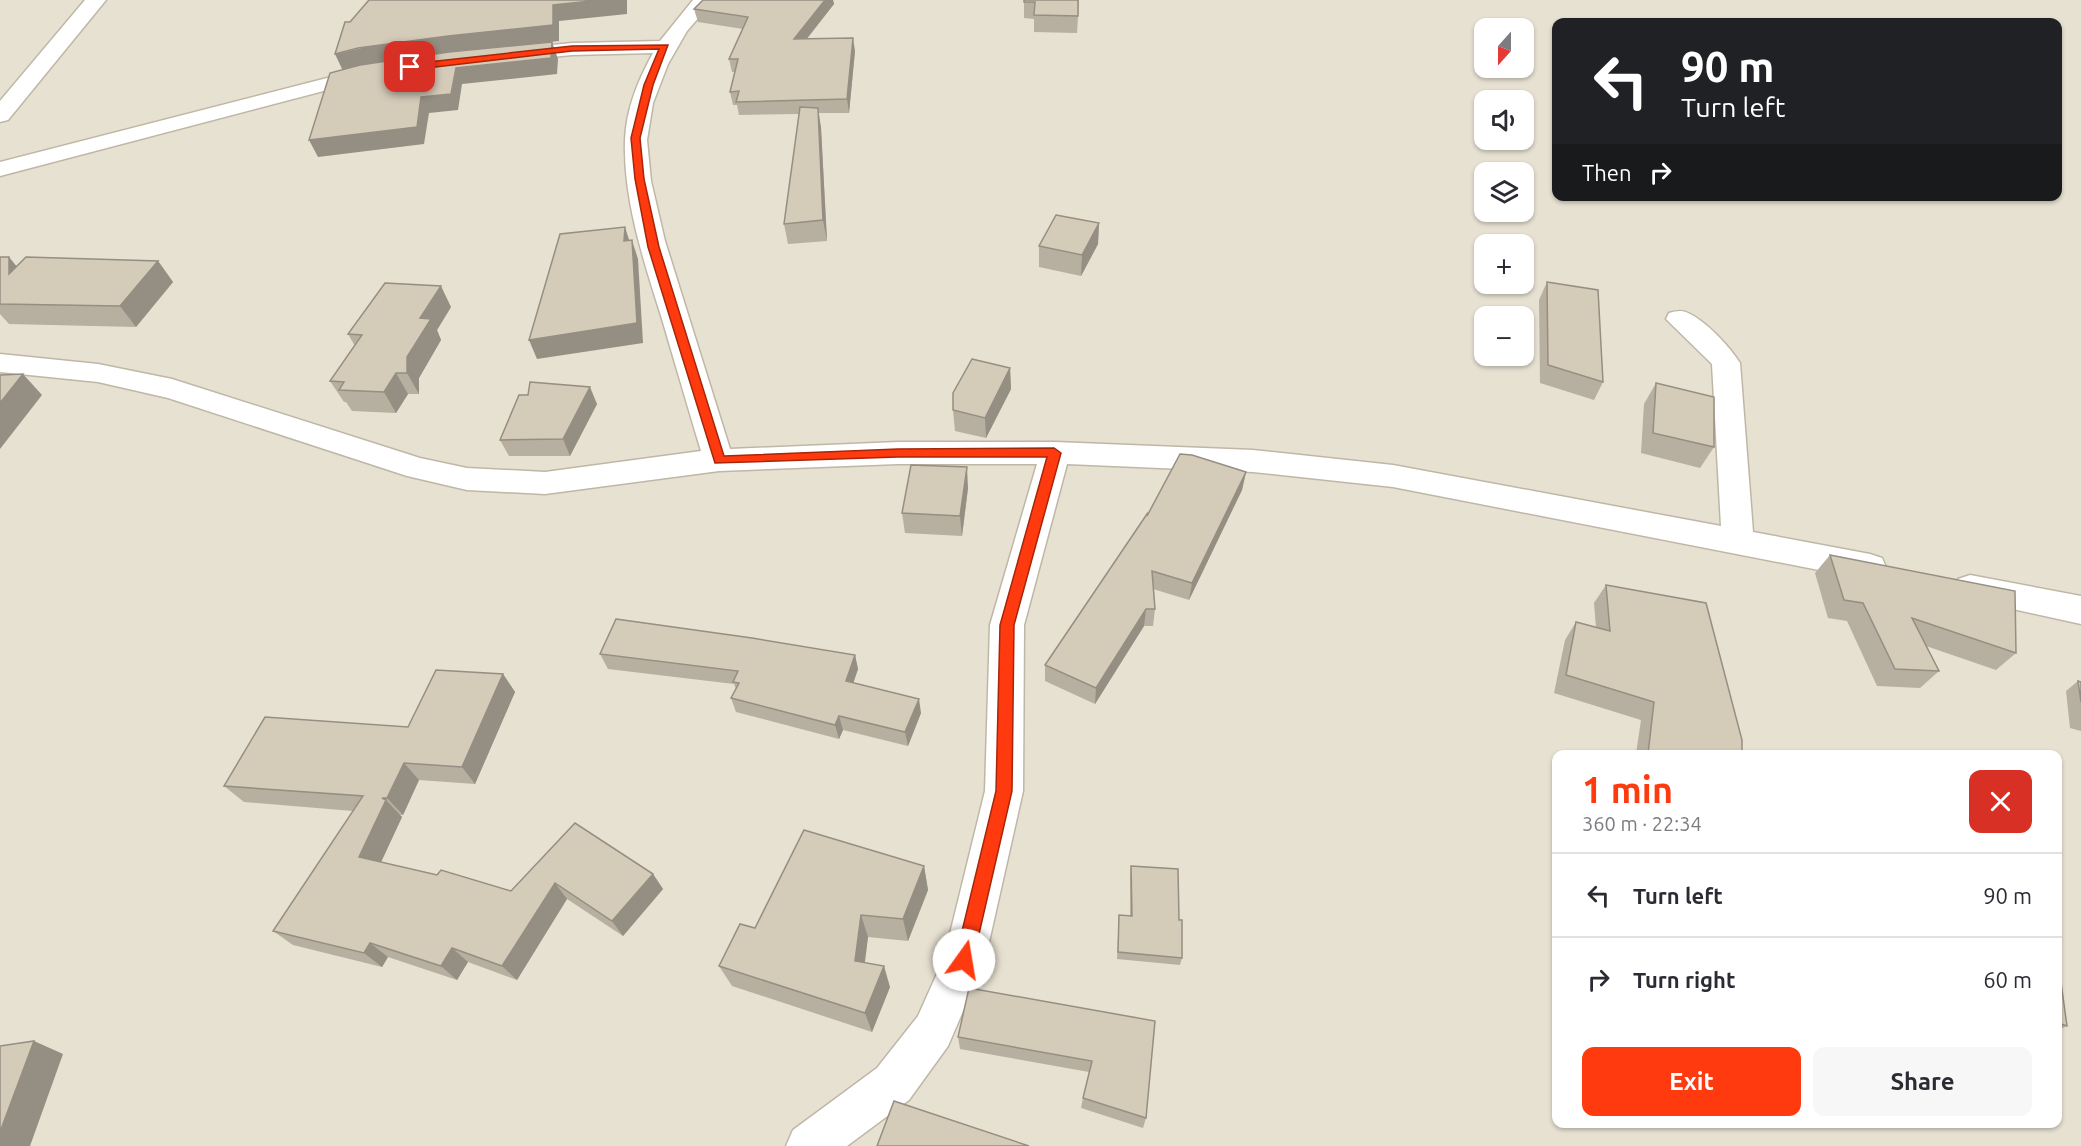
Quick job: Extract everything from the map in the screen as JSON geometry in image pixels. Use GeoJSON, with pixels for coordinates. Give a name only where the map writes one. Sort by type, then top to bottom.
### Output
{"type":"FeatureCollection","features":[{"type":"Feature","properties":{"kind":"street"},"geometry":{"type":"LineString","coordinates":[[0,115],[96,0]]}},
{"type":"Feature","properties":{"kind":"street"},"geometry":{"type":"LineString","coordinates":[[704,0],[664,47],[648,85],[636,138],[639,179],[653,247],[719,460]]}},
{"type":"Feature","properties":{"kind":"street"},"geometry":{"type":"LineString","coordinates":[[490,57],[572,49],[664,47]]}},
{"type":"Feature","properties":{"kind":"street"},"geometry":{"type":"LineString","coordinates":[[0,169],[366,73],[388,70]]}},
{"type":"Feature","properties":{"kind":"street"},"geometry":{"type":"LineString","coordinates":[[1680,319],[1714,348],[1726,363],[1738,541]]}},
{"type":"Feature","properties":{"kind":"street"},"geometry":{"type":"LineString","coordinates":[[0,363],[98,373],[172,389],[418,468],[467,479],[545,483],[719,460],[910,453],[1054,453],[1253,461],[1393,476],[1898,573]]}},
{"type":"Feature","properties":{"kind":"street"},"geometry":{"type":"LineString","coordinates":[[809,1146],[893,1084],[933,1031],[964,960],[1004,791],[1007,625],[1054,453]]}},
{"type":"Feature","properties":{"kind":"street"},"geometry":{"type":"LineString","coordinates":[[1944,582],[2081,610]]}},
{"type":"Feature","properties":{"kind":"shaded area"},"geometry":{"type":"Polygon","coordinates":[[[0,0],[2081,0],[2081,1146],[0,1146],[0,0]]]}},
{"type":"Feature","properties":{"kind":"building"},"geometry":{"type":"Polygon","coordinates":[[[369,0],[601,0],[553,5],[553,25],[448,36],[358,48],[335,54],[345,22],[350,22],[369,0]]]}},
{"type":"Feature","properties":{"kind":"building"},"geometry":{"type":"Polygon","coordinates":[[[703,0],[825,0],[794,39],[853,38],[847,99],[736,102],[739,91],[730,92],[738,59],[729,59],[748,17],[694,9],[703,0]]]}},
{"type":"Feature","properties":{"kind":"building"},"geometry":{"type":"Polygon","coordinates":[[[1024,0],[1078,0],[1078,16],[1034,15],[1035,2],[1024,2],[1024,0]]]}},
{"type":"Feature","properties":{"kind":"building"},"geometry":{"type":"Polygon","coordinates":[[[552,42],[551,58],[456,68],[451,94],[421,97],[417,127],[309,140],[330,73],[360,65],[449,52],[552,42]]]}},
{"type":"Feature","properties":{"kind":"building"},"geometry":{"type":"Polygon","coordinates":[[[800,107],[818,108],[823,220],[784,224],[800,107]]]}},
{"type":"Feature","properties":{"kind":"building"},"geometry":{"type":"Polygon","coordinates":[[[1056,215],[1099,223],[1082,255],[1039,246],[1056,215]]]}},
{"type":"Feature","properties":{"kind":"building"},"geometry":{"type":"Polygon","coordinates":[[[625,227],[624,241],[632,240],[637,323],[529,340],[560,234],[625,227]]]}},
{"type":"Feature","properties":{"kind":"building"},"geometry":{"type":"Polygon","coordinates":[[[0,257],[9,257],[9,274],[26,257],[158,261],[120,306],[0,304],[0,257]]]}},
{"type":"Feature","properties":{"kind":"building"},"geometry":{"type":"Polygon","coordinates":[[[1547,282],[1598,290],[1603,382],[1548,365],[1547,282]]]}},
{"type":"Feature","properties":{"kind":"building"},"geometry":{"type":"Polygon","coordinates":[[[385,283],[441,286],[420,318],[431,319],[407,357],[407,373],[396,373],[384,392],[339,390],[344,382],[330,381],[362,335],[348,334],[385,283]]]}},
{"type":"Feature","properties":{"kind":"building"},"geometry":{"type":"Polygon","coordinates":[[[972,359],[1010,368],[985,418],[953,410],[953,393],[972,359]]]}},
{"type":"Feature","properties":{"kind":"building"},"geometry":{"type":"Polygon","coordinates":[[[23,374],[0,403],[0,375],[23,374]]]}},
{"type":"Feature","properties":{"kind":"building"},"geometry":{"type":"Polygon","coordinates":[[[530,382],[590,387],[563,439],[500,440],[519,395],[528,395],[530,382]]]}},
{"type":"Feature","properties":{"kind":"building"},"geometry":{"type":"Polygon","coordinates":[[[1656,383],[1714,397],[1714,447],[1653,433],[1656,383]]]}},
{"type":"Feature","properties":{"kind":"building"},"geometry":{"type":"Polygon","coordinates":[[[1180,454],[1192,455],[1246,472],[1192,583],[1152,571],[1155,609],[1146,609],[1096,688],[1045,665],[1147,514],[1147,516],[1180,454]]]}},
{"type":"Feature","properties":{"kind":"building"},"geometry":{"type":"Polygon","coordinates":[[[911,465],[967,467],[960,516],[902,513],[911,465]]]}},
{"type":"Feature","properties":{"kind":"building"},"geometry":{"type":"Polygon","coordinates":[[[1830,555],[2015,591],[2016,653],[1912,618],[1939,671],[1895,669],[1863,603],[1844,600],[1830,555]]]}},
{"type":"Feature","properties":{"kind":"building"},"geometry":{"type":"Polygon","coordinates":[[[1606,585],[1706,603],[1742,740],[1742,750],[1648,750],[1654,702],[1566,675],[1576,622],[1610,631],[1606,585]]]}},
{"type":"Feature","properties":{"kind":"building"},"geometry":{"type":"Polygon","coordinates":[[[616,619],[855,655],[846,681],[919,699],[905,732],[839,716],[835,725],[731,698],[739,683],[733,682],[738,671],[600,654],[616,619]]]}},
{"type":"Feature","properties":{"kind":"building"},"geometry":{"type":"Polygon","coordinates":[[[436,670],[503,674],[462,767],[404,763],[387,798],[382,798],[386,800],[359,857],[437,875],[441,870],[511,891],[575,823],[653,874],[612,921],[555,883],[502,966],[452,948],[441,966],[370,943],[364,953],[273,931],[363,796],[224,786],[265,717],[408,727],[436,670]]]}},
{"type":"Feature","properties":{"kind":"building"},"geometry":{"type":"Polygon","coordinates":[[[2078,681],[2081,682],[2081,702],[2078,681]]]}},
{"type":"Feature","properties":{"kind":"building"},"geometry":{"type":"Polygon","coordinates":[[[804,830],[924,866],[903,919],[861,915],[855,961],[884,966],[865,1013],[719,966],[740,924],[755,928],[804,830]]]}},
{"type":"Feature","properties":{"kind":"building"},"geometry":{"type":"Polygon","coordinates":[[[1131,866],[1178,869],[1182,958],[1118,952],[1119,915],[1132,916],[1131,866]]]}},
{"type":"Feature","properties":{"kind":"building"},"geometry":{"type":"Polygon","coordinates":[[[969,988],[1155,1021],[1146,1118],[1083,1098],[1092,1061],[958,1037],[969,988]]]}},
{"type":"Feature","properties":{"kind":"building"},"geometry":{"type":"Polygon","coordinates":[[[2062,990],[2067,1026],[2062,1024],[2062,990]]]}},
{"type":"Feature","properties":{"kind":"building"},"geometry":{"type":"Polygon","coordinates":[[[34,1041],[0,1132],[0,1046],[34,1041]]]}},
{"type":"Feature","properties":{"kind":"building"},"geometry":{"type":"Polygon","coordinates":[[[894,1101],[1029,1146],[877,1146],[894,1101]]]}},
{"type":"Feature","properties":{"kind":"route"},"geometry":{"type":"LineString","coordinates":[[410,67],[455,60],[572,49],[664,47],[648,85],[640,114],[636,138],[639,179],[653,247],[719,460],[981,451],[1054,453],[1007,625],[1004,791],[964,960]]}}]}
